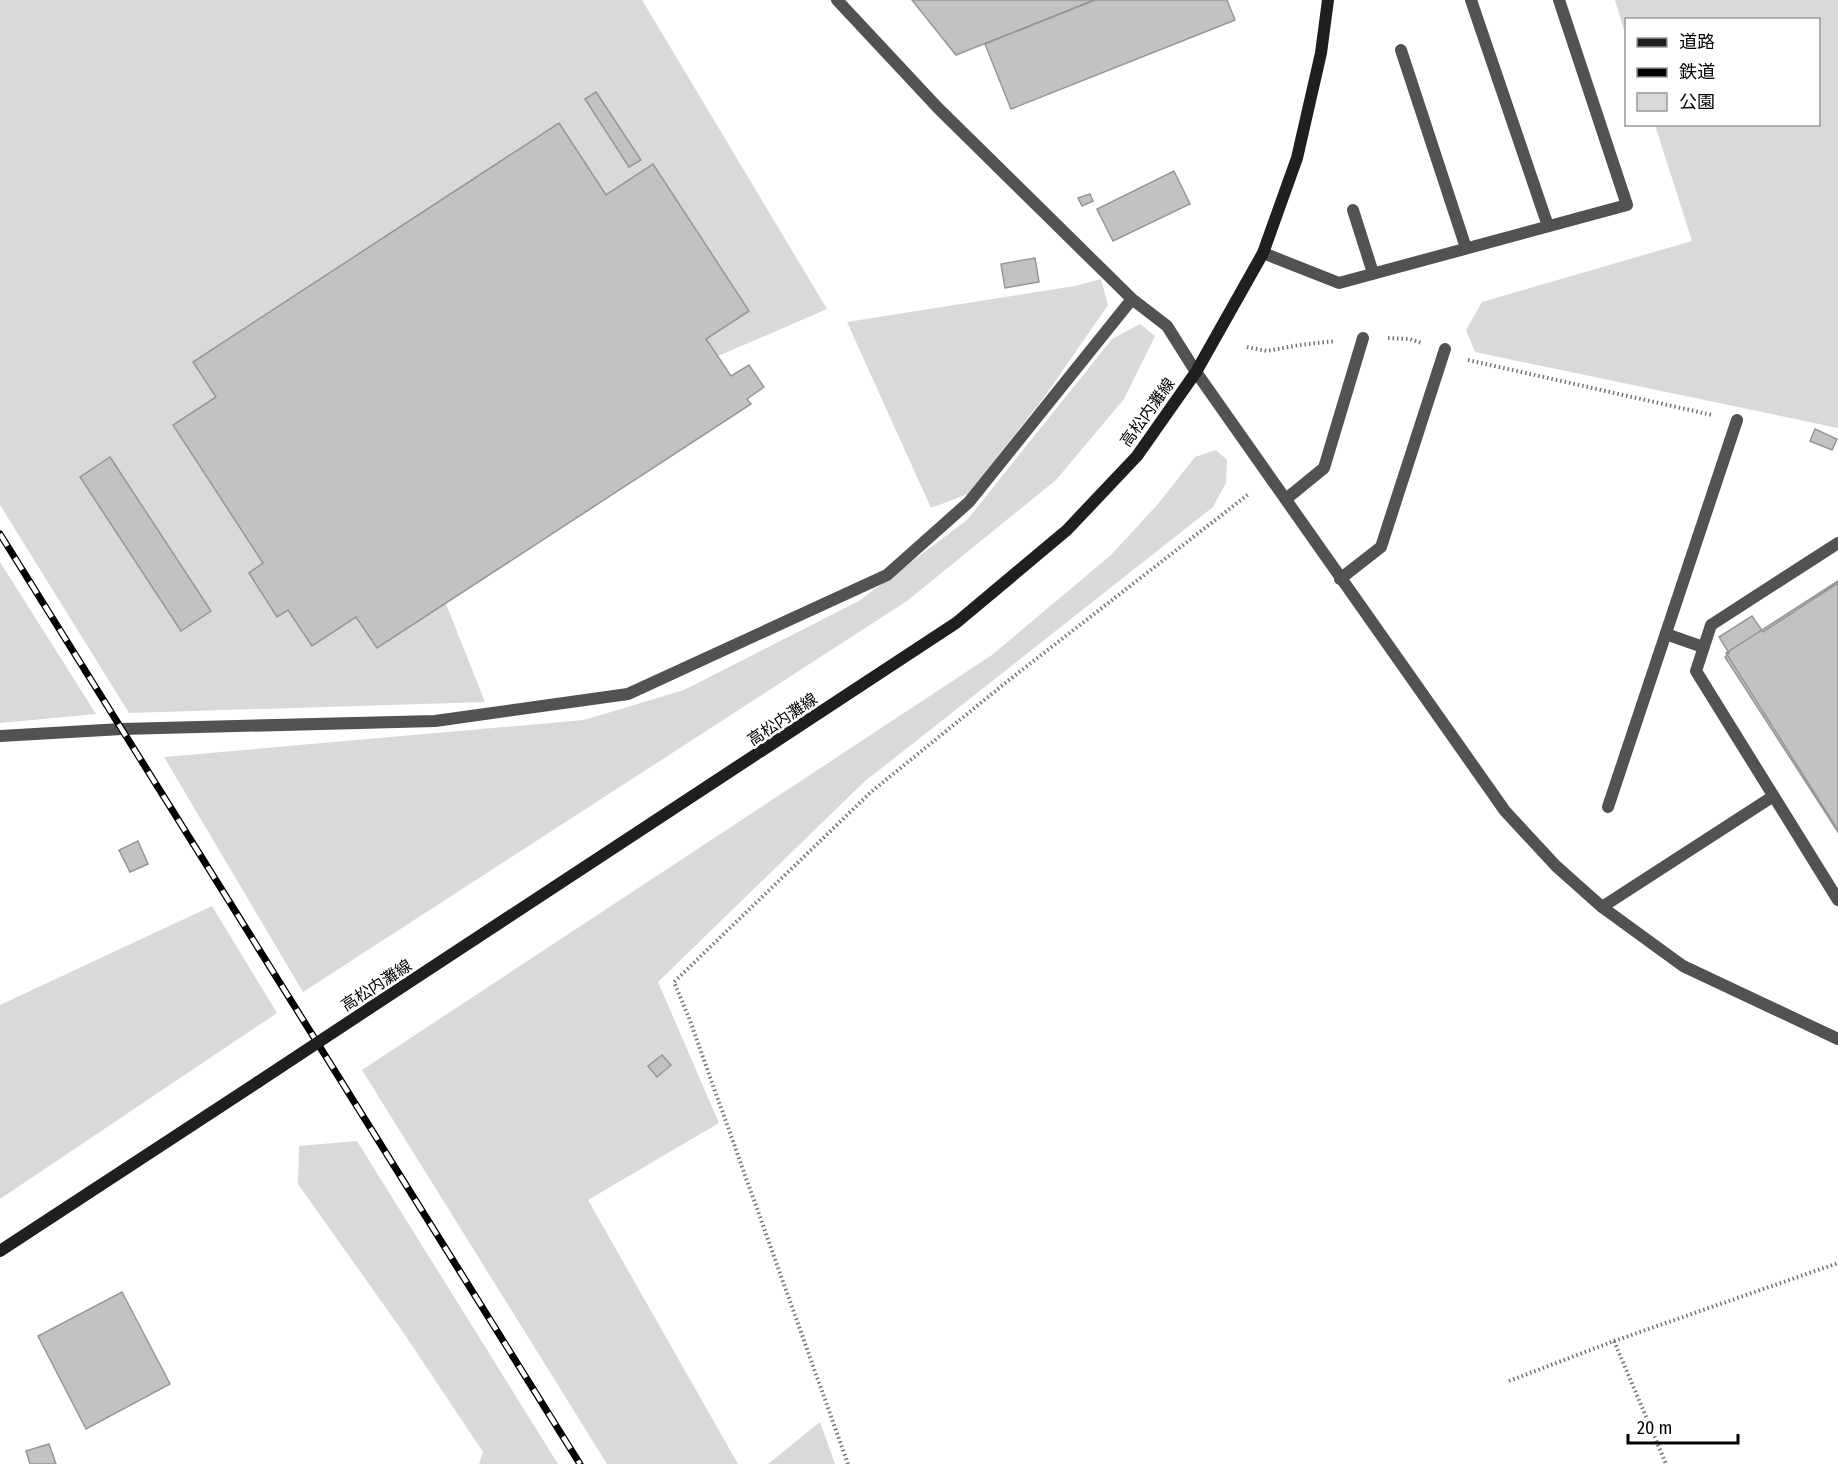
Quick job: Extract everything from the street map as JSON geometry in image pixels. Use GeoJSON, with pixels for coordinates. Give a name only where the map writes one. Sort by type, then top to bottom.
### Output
{"type":"FeatureCollection","features":[{"type":"Feature","properties":{"kind":"main road","name":"高松内灘線"},"geometry":{"type":"LineString","coordinates":[[0,1251],[956,623],[1067,530],[1137,456],[1196,372],[1263,253],[1298,158],[1321,53],[1328,0]]}},
{"type":"Feature","properties":{"kind":"street"},"geometry":{"type":"LineString","coordinates":[[837,0],[938,108],[1132,299],[1167,326],[1269,478],[1505,811],[1556,866],[1602,907],[1683,966],[1838,1039]]}},
{"type":"Feature","properties":{"kind":"street"},"geometry":{"type":"LineString","coordinates":[[1471,0],[1548,226]]}},
{"type":"Feature","properties":{"kind":"street"},"geometry":{"type":"LineString","coordinates":[[1263,253],[1339,283],[1628,205],[1559,0]]}},
{"type":"Feature","properties":{"kind":"street"},"geometry":{"type":"LineString","coordinates":[[1401,50],[1466,248]]}},
{"type":"Feature","properties":{"kind":"street"},"geometry":{"type":"LineString","coordinates":[[1353,210],[1373,273]]}},
{"type":"Feature","properties":{"kind":"street"},"geometry":{"type":"LineString","coordinates":[[0,736],[122,729],[435,721],[628,694],[887,575],[969,502],[1132,299]]}},
{"type":"Feature","properties":{"kind":"street"},"geometry":{"type":"LineString","coordinates":[[1286,499],[1324,468],[1363,338]]}},
{"type":"Feature","properties":{"kind":"street"},"geometry":{"type":"LineString","coordinates":[[1340,579],[1381,547],[1445,349]]}},
{"type":"Feature","properties":{"kind":"street"},"geometry":{"type":"LineString","coordinates":[[1608,807],[1737,420]]}},
{"type":"Feature","properties":{"kind":"street"},"geometry":{"type":"LineString","coordinates":[[1838,543],[1711,625],[1696,670],[1772,797],[1838,900]]}},
{"type":"Feature","properties":{"kind":"street"},"geometry":{"type":"LineString","coordinates":[[1666,634],[1703,647]]}},
{"type":"Feature","properties":{"kind":"street"},"geometry":{"type":"LineString","coordinates":[[1602,907],[1772,797]]}},
{"type":"Feature","properties":{"kind":"path"},"geometry":{"type":"LineString","coordinates":[[1248,347],[1267,351],[1363,338],[1409,339],[1445,349],[1472,362],[1737,420]]}},
{"type":"Feature","properties":{"kind":"path"},"geometry":{"type":"LineString","coordinates":[[848,1464],[674,982],[871,792],[1009,680],[1269,478]]}},
{"type":"Feature","properties":{"kind":"path"},"geometry":{"type":"LineString","coordinates":[[1509,1381],[1614,1341],[1838,1263]]}},
{"type":"Feature","properties":{"kind":"path"},"geometry":{"type":"LineString","coordinates":[[1614,1341],[1666,1464]]}},
{"type":"Feature","properties":{"kind":"green space"},"geometry":{"type":"Polygon","coordinates":[[[0,0],[642,0],[827,309],[402,493],[485,702],[129,713],[0,505],[0,0]]]}},
{"type":"Feature","properties":{"kind":"green space"},"geometry":{"type":"Polygon","coordinates":[[[1615,0],[1838,0],[1838,428],[1475,352],[1466,330],[1482,302],[1692,241],[1655,126],[1820,126],[1820,18],[1625,18],[1625,34],[1615,0]]]}},
{"type":"Feature","properties":{"kind":"green space"},"geometry":{"type":"Polygon","coordinates":[[[1101,279],[1108,305],[1045,396],[968,494],[931,508],[847,322],[1075,286],[1101,279]]]}},
{"type":"Feature","properties":{"kind":"green space"},"geometry":{"type":"Polygon","coordinates":[[[1140,324],[1155,336],[1124,399],[1056,480],[907,601],[303,992],[164,757],[584,720],[684,690],[859,601],[967,520],[1112,339],[1140,324]]]}},
{"type":"Feature","properties":{"kind":"green space"},"geometry":{"type":"Polygon","coordinates":[[[1216,450],[1227,460],[1226,483],[1213,507],[864,782],[658,982],[719,1123],[588,1200],[738,1464],[607,1464],[362,1070],[992,655],[1111,555],[1158,504],[1195,457],[1216,450]]]}},
{"type":"Feature","properties":{"kind":"green space"},"geometry":{"type":"Polygon","coordinates":[[[0,562],[96,714],[0,723],[0,562]]]}},
{"type":"Feature","properties":{"kind":"green space"},"geometry":{"type":"Polygon","coordinates":[[[212,906],[277,1013],[0,1199],[0,1005],[212,906]]]}},
{"type":"Feature","properties":{"kind":"green space"},"geometry":{"type":"Polygon","coordinates":[[[357,1141],[558,1464],[479,1464],[483,1452],[403,1332],[298,1184],[299,1146],[357,1141]]]}},
{"type":"Feature","properties":{"kind":"green space"},"geometry":{"type":"Polygon","coordinates":[[[820,1422],[835,1464],[768,1464],[820,1422]]]}},
{"type":"Feature","properties":{"kind":"building"},"geometry":{"type":"Polygon","coordinates":[[[912,0],[1094,0],[956,55],[912,0]]]}},
{"type":"Feature","properties":{"kind":"building"},"geometry":{"type":"Polygon","coordinates":[[[1095,0],[1227,0],[1235,20],[1011,109],[985,44],[1095,0]]]}},
{"type":"Feature","properties":{"kind":"building"},"geometry":{"type":"Polygon","coordinates":[[[596,92],[641,160],[629,167],[585,99],[596,92]]]}},
{"type":"Feature","properties":{"kind":"building"},"geometry":{"type":"Polygon","coordinates":[[[559,123],[606,195],[653,164],[749,311],[706,339],[731,376],[749,365],[764,387],[747,399],[751,404],[377,648],[356,617],[312,646],[288,610],[277,617],[249,573],[263,563],[173,425],[216,397],[193,362],[559,123]]]}},
{"type":"Feature","properties":{"kind":"building"},"geometry":{"type":"Polygon","coordinates":[[[1174,171],[1190,204],[1113,241],[1097,209],[1174,171]]]}},
{"type":"Feature","properties":{"kind":"building"},"geometry":{"type":"Polygon","coordinates":[[[1090,194],[1093,201],[1082,206],[1078,198],[1090,194]]]}},
{"type":"Feature","properties":{"kind":"building"},"geometry":{"type":"Polygon","coordinates":[[[1035,258],[1039,282],[1005,288],[1001,264],[1035,258]]]}},
{"type":"Feature","properties":{"kind":"building"},"geometry":{"type":"Polygon","coordinates":[[[1815,429],[1837,439],[1832,450],[1810,441],[1815,429]]]}},
{"type":"Feature","properties":{"kind":"building"},"geometry":{"type":"Polygon","coordinates":[[[110,457],[211,611],[181,631],[80,477],[110,457]]]}},
{"type":"Feature","properties":{"kind":"building"},"geometry":{"type":"Polygon","coordinates":[[[1838,581],[1838,830],[1726,653],[1838,581]]]}},
{"type":"Feature","properties":{"kind":"building"},"geometry":{"type":"Polygon","coordinates":[[[1838,583],[1838,832],[1725,657],[1729,653],[1719,637],[1752,616],[1763,632],[1838,583]]]}},
{"type":"Feature","properties":{"kind":"building"},"geometry":{"type":"Polygon","coordinates":[[[138,841],[148,864],[130,872],[119,850],[138,841]]]}},
{"type":"Feature","properties":{"kind":"building"},"geometry":{"type":"Polygon","coordinates":[[[662,1055],[671,1065],[657,1077],[648,1066],[662,1055]]]}},
{"type":"Feature","properties":{"kind":"building"},"geometry":{"type":"Polygon","coordinates":[[[122,1292],[170,1384],[86,1429],[38,1336],[122,1292]]]}},
{"type":"Feature","properties":{"kind":"building"},"geometry":{"type":"Polygon","coordinates":[[[49,1444],[56,1464],[30,1464],[26,1451],[49,1444]]]}},
{"type":"Feature","properties":{"kind":"railway"},"geometry":{"type":"LineString","coordinates":[[0,534],[580,1464]]}}]}
